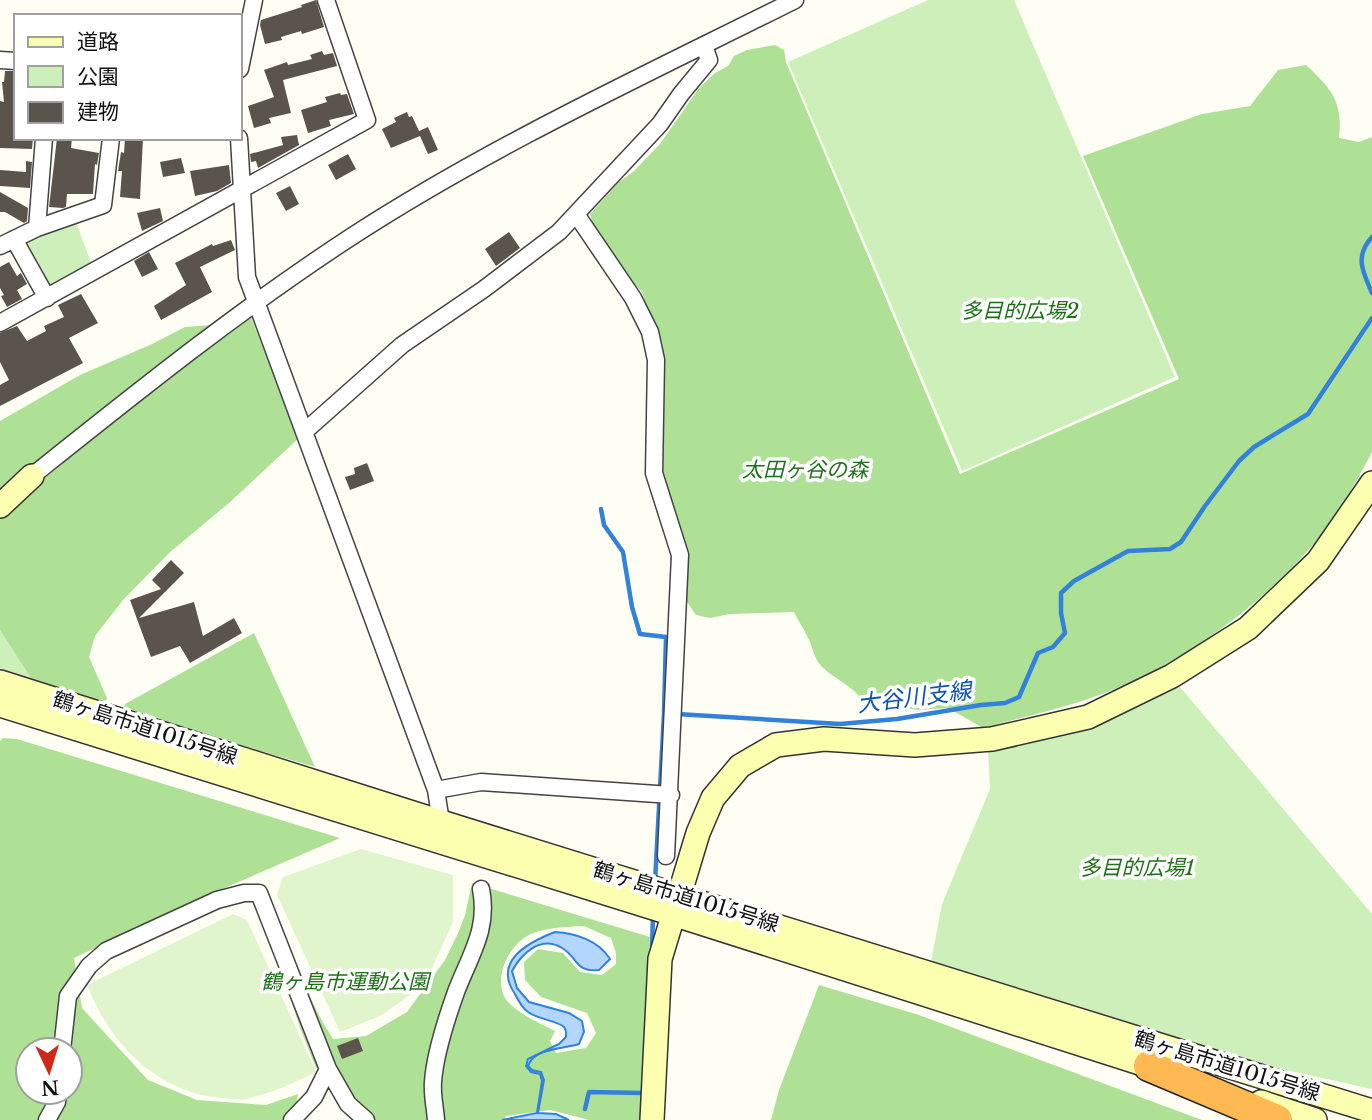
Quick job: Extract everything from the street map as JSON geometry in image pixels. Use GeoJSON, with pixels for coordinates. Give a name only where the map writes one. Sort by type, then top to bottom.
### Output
{"type":"FeatureCollection","features":[{"type":"Feature","properties":{"kind":"highway"},"geometry":{"type":"LineString","coordinates":[[1149,1066],[1277,1120]]}},
{"type":"Feature","properties":{"kind":"street"},"geometry":{"type":"LineString","coordinates":[[242,59],[254,0]]}},
{"type":"Feature","properties":{"kind":"street"},"geometry":{"type":"LineString","coordinates":[[0,323],[368,120],[326,0]]}},
{"type":"Feature","properties":{"kind":"street"},"geometry":{"type":"LineString","coordinates":[[0,506],[32,476],[162,372],[256,302],[352,236],[434,186],[521,138],[795,0]]}},
{"type":"Feature","properties":{"kind":"street"},"geometry":{"type":"LineString","coordinates":[[304,432],[402,345],[484,289],[559,232],[660,124],[709,61],[704,46]]}},
{"type":"Feature","properties":{"kind":"street"},"geometry":{"type":"LineString","coordinates":[[37,228],[44,140]]}},
{"type":"Feature","properties":{"kind":"street"},"geometry":{"type":"LineString","coordinates":[[47,298],[7,243],[37,228],[103,205],[111,140]]}},
{"type":"Feature","properties":{"kind":"street"},"geometry":{"type":"LineString","coordinates":[[239,140],[247,277],[436,790],[441,822]]}},
{"type":"Feature","properties":{"kind":"street"},"geometry":{"type":"LineString","coordinates":[[576,214],[633,298],[650,332],[656,360],[654,473],[680,555],[666,856]]}},
{"type":"Feature","properties":{"kind":"street"},"geometry":{"type":"LineString","coordinates":[[652,1120],[660,959],[698,834],[713,798],[740,766],[776,745],[824,739],[915,745],[992,739],[1088,716],[1172,676],[1248,628],[1318,561],[1372,483]]}},
{"type":"Feature","properties":{"kind":"street","name":"鶴ヶ島市道1015号線"},"geometry":{"type":"LineString","coordinates":[[0,682],[441,822],[1149,1066],[1315,1120]]}},
{"type":"Feature","properties":{"kind":"street","name":"鶴ヶ島市道1015号線"},"geometry":{"type":"LineString","coordinates":[[0,705],[1372,1111]]}},
{"type":"Feature","properties":{"kind":"street"},"geometry":{"type":"LineString","coordinates":[[436,790],[481,782],[670,795]]}},
{"type":"Feature","properties":{"kind":"street"},"geometry":{"type":"LineString","coordinates":[[436,1120],[433,1080],[456,992],[481,933],[485,908],[481,889]]}},
{"type":"Feature","properties":{"kind":"street"},"geometry":{"type":"LineString","coordinates":[[64,1036],[68,996],[89,966],[106,951],[217,900],[244,893],[259,893],[328,1069],[348,1104],[366,1120]]}},
{"type":"Feature","properties":{"kind":"street"},"geometry":{"type":"LineString","coordinates":[[292,1120],[314,1097],[328,1069]]}},
{"type":"Feature","properties":{"kind":"green space","name":"多目的広場2"},"geometry":{"type":"Polygon","coordinates":[[[928,0],[1014,0],[1175,377],[962,471],[788,62],[928,0]]]}},
{"type":"Feature","properties":{"kind":"green space","name":"太田ヶ谷の森"},"geometry":{"type":"Polygon","coordinates":[[[775,45],[784,50],[786,62],[960,474],[1179,379],[1083,156],[1202,114],[1250,106],[1278,70],[1306,65],[1323,81],[1337,105],[1339,138],[1359,142],[1372,137],[1372,452],[1345,501],[1321,536],[1265,594],[1182,655],[1122,686],[1078,702],[983,728],[948,708],[917,710],[863,701],[821,666],[794,612],[730,614],[710,618],[696,615],[687,602],[687,569],[682,541],[658,477],[657,340],[642,292],[628,277],[594,228],[590,214],[619,182],[634,171],[660,144],[699,88],[715,73],[728,66],[734,56],[747,50],[775,45]]]}},
{"type":"Feature","properties":{"kind":"green space"},"geometry":{"type":"Polygon","coordinates":[[[76,222],[93,268],[49,292],[25,240],[76,222]]]}},
{"type":"Feature","properties":{"kind":"green space"},"geometry":{"type":"Polygon","coordinates":[[[248,310],[299,438],[229,503],[169,553],[123,600],[95,636],[89,657],[107,698],[106,704],[32,680],[0,630],[0,421],[80,375],[185,327],[211,325],[248,310]]]}},
{"type":"Feature","properties":{"kind":"green space"},"geometry":{"type":"Polygon","coordinates":[[[0,630],[32,680],[0,669],[0,630]]]}},
{"type":"Feature","properties":{"kind":"green space"},"geometry":{"type":"Polygon","coordinates":[[[254,633],[315,767],[123,710],[125,704],[254,633]]]}},
{"type":"Feature","properties":{"kind":"green space","name":"多目的広場1"},"geometry":{"type":"Polygon","coordinates":[[[1180,687],[1372,914],[1372,1089],[1286,1070],[931,962],[942,904],[990,789],[988,750],[1063,733],[1127,711],[1180,687]]]}},
{"type":"Feature","properties":{"kind":"green space"},"geometry":{"type":"Polygon","coordinates":[[[3,738],[17,739],[340,838],[74,958],[82,1008],[148,1080],[197,1100],[266,1105],[298,1094],[296,1105],[283,1120],[0,1120],[0,741],[3,738]]]}},
{"type":"Feature","properties":{"kind":"green space","name":"鶴ヶ島市運動公園"},"geometry":{"type":"Polygon","coordinates":[[[361,849],[453,875],[453,922],[432,968],[410,995],[382,1015],[340,1032],[277,895],[283,877],[361,849]]]}},
{"type":"Feature","properties":{"kind":"green space"},"geometry":{"type":"Polygon","coordinates":[[[472,883],[650,937],[641,1120],[589,1120],[550,1110],[506,1116],[504,1120],[374,1120],[359,1110],[343,1080],[316,1068],[281,969],[296,968],[333,1039],[366,1036],[407,1012],[445,960],[465,915],[472,883]],[[584,926],[557,928],[523,938],[510,952],[502,970],[505,998],[521,1012],[555,1031],[550,1041],[556,1053],[586,1048],[596,1033],[587,1013],[541,997],[525,980],[524,962],[538,949],[563,953],[580,972],[602,975],[616,964],[611,938],[584,926]]]}},
{"type":"Feature","properties":{"kind":"green space"},"geometry":{"type":"Polygon","coordinates":[[[233,914],[247,920],[316,1072],[273,1091],[239,1100],[196,1093],[155,1074],[137,1060],[108,1026],[87,985],[233,914]]]}},
{"type":"Feature","properties":{"kind":"green space"},"geometry":{"type":"Polygon","coordinates":[[[819,985],[919,1015],[1202,1120],[771,1120],[779,1090],[819,985]]]}},
{"type":"Feature","properties":{"kind":"water"},"geometry":{"type":"Polygon","coordinates":[[[555,932],[586,939],[600,947],[610,959],[599,970],[585,969],[562,948],[547,944],[527,952],[512,971],[517,988],[529,1002],[569,1013],[582,1021],[584,1032],[579,1044],[543,1052],[531,1060],[528,1066],[541,1072],[544,1080],[538,1113],[556,1114],[569,1120],[502,1120],[537,1113],[542,1081],[540,1074],[531,1072],[526,1066],[528,1059],[559,1044],[566,1037],[564,1027],[524,1008],[509,982],[508,972],[517,954],[535,941],[555,932]]]}},
{"type":"Feature","properties":{"kind":"building"},"geometry":{"type":"Polygon","coordinates":[[[316,0],[324,27],[302,34],[301,31],[265,44],[261,20],[316,0]]]}},
{"type":"Feature","properties":{"kind":"building"},"geometry":{"type":"Polygon","coordinates":[[[322,51],[324,55],[333,53],[337,66],[283,80],[291,113],[269,118],[271,123],[254,128],[248,106],[274,97],[264,70],[287,62],[288,65],[312,59],[310,55],[322,51]]]}},
{"type":"Feature","properties":{"kind":"building"},"geometry":{"type":"Polygon","coordinates":[[[5,71],[14,71],[14,140],[33,140],[32,149],[0,148],[0,101],[4,102],[5,71]]]}},
{"type":"Feature","properties":{"kind":"building"},"geometry":{"type":"Polygon","coordinates":[[[347,94],[354,114],[329,120],[331,126],[308,133],[301,110],[327,102],[325,97],[347,94]]]}},
{"type":"Feature","properties":{"kind":"building"},"geometry":{"type":"Polygon","coordinates":[[[407,112],[419,131],[428,127],[438,150],[428,154],[420,136],[391,148],[382,129],[396,122],[394,118],[407,112]]]}},
{"type":"Feature","properties":{"kind":"building"},"geometry":{"type":"Polygon","coordinates":[[[297,135],[299,145],[258,168],[256,161],[251,162],[250,154],[283,145],[281,137],[297,135]]]}},
{"type":"Feature","properties":{"kind":"building"},"geometry":{"type":"Polygon","coordinates":[[[57,140],[72,140],[71,148],[99,153],[97,165],[95,164],[93,194],[67,194],[66,207],[49,207],[57,140]]]}},
{"type":"Feature","properties":{"kind":"building"},"geometry":{"type":"Polygon","coordinates":[[[125,140],[143,140],[140,199],[120,197],[122,171],[118,171],[121,152],[124,153],[125,140]]]}},
{"type":"Feature","properties":{"kind":"building"},"geometry":{"type":"Polygon","coordinates":[[[348,154],[356,169],[336,180],[328,165],[348,154]]]}},
{"type":"Feature","properties":{"kind":"building"},"geometry":{"type":"Polygon","coordinates":[[[181,158],[185,173],[163,177],[160,162],[181,158]]]}},
{"type":"Feature","properties":{"kind":"building"},"geometry":{"type":"Polygon","coordinates":[[[26,161],[32,162],[30,188],[0,186],[0,170],[26,172],[26,161]]]}},
{"type":"Feature","properties":{"kind":"building"},"geometry":{"type":"Polygon","coordinates":[[[229,165],[231,183],[217,191],[195,196],[190,171],[229,165]]]}},
{"type":"Feature","properties":{"kind":"building"},"geometry":{"type":"Polygon","coordinates":[[[290,186],[299,204],[286,211],[276,193],[290,186]]]}},
{"type":"Feature","properties":{"kind":"building"},"geometry":{"type":"Polygon","coordinates":[[[0,192],[28,208],[27,221],[24,223],[0,212],[0,192]]]}},
{"type":"Feature","properties":{"kind":"building"},"geometry":{"type":"Polygon","coordinates":[[[160,208],[163,221],[142,231],[137,213],[160,208]]]}},
{"type":"Feature","properties":{"kind":"building"},"geometry":{"type":"Polygon","coordinates":[[[509,232],[520,248],[496,266],[485,249],[509,232]]]}},
{"type":"Feature","properties":{"kind":"building"},"geometry":{"type":"Polygon","coordinates":[[[231,240],[235,250],[200,267],[212,292],[161,320],[154,306],[186,285],[175,263],[212,244],[213,246],[231,240]]]}},
{"type":"Feature","properties":{"kind":"building"},"geometry":{"type":"Polygon","coordinates":[[[149,252],[158,269],[142,277],[134,261],[149,252]]]}},
{"type":"Feature","properties":{"kind":"building"},"geometry":{"type":"Polygon","coordinates":[[[9,262],[17,276],[21,273],[27,284],[17,290],[22,299],[7,307],[1,296],[4,295],[0,288],[0,267],[9,262]]]}},
{"type":"Feature","properties":{"kind":"building"},"geometry":{"type":"Polygon","coordinates":[[[81,294],[98,323],[69,338],[83,363],[0,406],[0,385],[9,380],[0,362],[0,333],[17,326],[27,341],[46,331],[44,326],[64,317],[58,305],[81,294]]]}},
{"type":"Feature","properties":{"kind":"building"},"geometry":{"type":"Polygon","coordinates":[[[367,463],[374,481],[350,490],[345,477],[355,474],[354,468],[367,463]]]}},
{"type":"Feature","properties":{"kind":"building"},"geometry":{"type":"Polygon","coordinates":[[[171,560],[184,573],[139,618],[194,602],[203,636],[234,618],[242,633],[190,663],[180,646],[151,657],[130,600],[161,589],[152,580],[171,560]]]}},
{"type":"Feature","properties":{"kind":"building"},"geometry":{"type":"Polygon","coordinates":[[[358,1038],[363,1051],[342,1059],[337,1046],[358,1038]]]}},
{"type":"Feature","properties":{"kind":"waterway","name":"大谷川支線"},"geometry":{"type":"LineString","coordinates":[[1372,237],[1366,244],[1362,258],[1363,271],[1372,293]]}},
{"type":"Feature","properties":{"kind":"waterway","name":"大谷川支線"},"geometry":{"type":"LineString","coordinates":[[677,714],[840,724],[897,719],[1005,703],[1019,697],[1038,653],[1053,647],[1065,633],[1061,593],[1074,581],[1128,551],[1170,549],[1181,542],[1239,461],[1254,447],[1308,414],[1372,318]]}},
{"type":"Feature","properties":{"kind":"waterway"},"geometry":{"type":"LineString","coordinates":[[601,509],[604,525],[623,552],[632,607],[640,634],[666,637],[664,714]]}},
{"type":"Feature","properties":{"kind":"waterway","name":"大谷川支線"},"geometry":{"type":"LineString","coordinates":[[655,882],[664,714],[669,714]]}},
{"type":"Feature","properties":{"kind":"waterway","name":"大谷川支線"},"geometry":{"type":"LineString","coordinates":[[652,949],[653,915]]}},
{"type":"Feature","properties":{"kind":"waterway"},"geometry":{"type":"LineString","coordinates":[[585,1109],[589,1092],[643,1093]]}}]}
